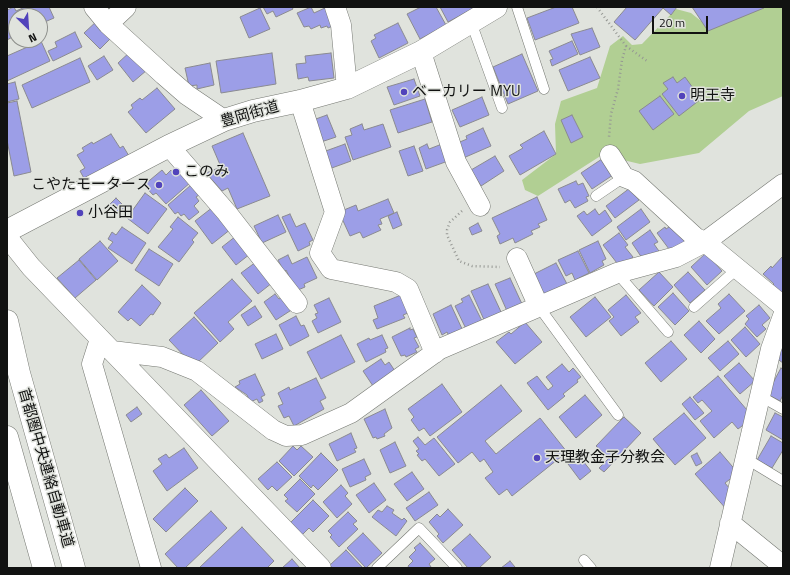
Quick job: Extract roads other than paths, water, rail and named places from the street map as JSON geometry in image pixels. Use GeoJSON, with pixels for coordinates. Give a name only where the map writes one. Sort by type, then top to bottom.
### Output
{"type":"FeatureCollection","features":[{"type":"Feature","properties":{"kind":"main road","name":"豊岡街道"},"geometry":{"type":"LineString","coordinates":[[7,231],[169,146],[224,120],[253,111],[300,101],[347,88],[421,52],[496,7]]}},
{"type":"Feature","properties":{"kind":"main road","name":"首都圏中央連絡自動車道"},"geometry":{"type":"LineString","coordinates":[[7,321],[19,373],[74,568]]}},
{"type":"Feature","properties":{"kind":"main road","name":"首都圏中央連絡自動車道"},"geometry":{"type":"LineString","coordinates":[[7,437],[44,568]]}},
{"type":"Feature","properties":{"kind":"street"},"geometry":{"type":"LineString","coordinates":[[94,7],[108,24],[187,95],[224,120]]}},
{"type":"Feature","properties":{"kind":"street"},"geometry":{"type":"LineString","coordinates":[[108,24],[126,7]]}},
{"type":"Feature","properties":{"kind":"street"},"geometry":{"type":"LineString","coordinates":[[335,7],[341,25],[347,88]]}},
{"type":"Feature","properties":{"kind":"street"},"geometry":{"type":"LineString","coordinates":[[421,52],[456,162],[479,204]]}},
{"type":"Feature","properties":{"kind":"street"},"geometry":{"type":"LineString","coordinates":[[300,101],[335,212],[320,253],[331,269],[396,282],[408,289],[435,353]]}},
{"type":"Feature","properties":{"kind":"street"},"geometry":{"type":"LineString","coordinates":[[169,146],[227,213],[297,303]]}},
{"type":"Feature","properties":{"kind":"street"},"geometry":{"type":"LineString","coordinates":[[610,155],[624,177],[634,181],[696,238],[705,242],[783,306]]}},
{"type":"Feature","properties":{"kind":"street"},"geometry":{"type":"LineString","coordinates":[[106,345],[162,357],[197,371],[272,430],[286,436],[302,435],[351,413],[435,353],[617,273],[676,257],[705,242],[783,184]]}},
{"type":"Feature","properties":{"kind":"street"},"geometry":{"type":"LineString","coordinates":[[7,237],[31,267],[321,568]]}},
{"type":"Feature","properties":{"kind":"street"},"geometry":{"type":"LineString","coordinates":[[518,261],[539,307]]}},
{"type":"Feature","properties":{"kind":"street"},"geometry":{"type":"LineString","coordinates":[[720,568],[771,349],[783,317]]}},
{"type":"Feature","properties":{"kind":"street"},"geometry":{"type":"LineString","coordinates":[[106,345],[92,364],[154,564]]}},
{"type":"Feature","properties":{"kind":"street"},"geometry":{"type":"LineString","coordinates":[[730,523],[783,566]]}},
{"type":"Feature","properties":{"kind":"lane"},"geometry":{"type":"LineString","coordinates":[[517,7],[544,89]]}},
{"type":"Feature","properties":{"kind":"lane"},"geometry":{"type":"LineString","coordinates":[[470,22],[502,108]]}},
{"type":"Feature","properties":{"kind":"lane"},"geometry":{"type":"LineString","coordinates":[[596,196],[624,177]]}},
{"type":"Feature","properties":{"kind":"lane"},"geometry":{"type":"LineString","coordinates":[[694,307],[737,269]]}},
{"type":"Feature","properties":{"kind":"lane"},"geometry":{"type":"LineString","coordinates":[[617,273],[668,332]]}},
{"type":"Feature","properties":{"kind":"lane"},"geometry":{"type":"LineString","coordinates":[[539,307],[618,415]]}},
{"type":"Feature","properties":{"kind":"lane"},"geometry":{"type":"LineString","coordinates":[[760,396],[783,409]]}},
{"type":"Feature","properties":{"kind":"lane"},"geometry":{"type":"LineString","coordinates":[[745,458],[783,481]]}},
{"type":"Feature","properties":{"kind":"lane"},"geometry":{"type":"LineString","coordinates":[[377,568],[419,528],[457,568]]}},
{"type":"Feature","properties":{"kind":"lane"},"geometry":{"type":"LineString","coordinates":[[584,560],[591,568]]}},
{"type":"Feature","properties":{"kind":"place","name":"ベーカリー MYU"},"geometry":{"type":"Point","coordinates":[404,92]}},
{"type":"Feature","properties":{"kind":"place","name":"明王寺"},"geometry":{"type":"Point","coordinates":[682,96]}},
{"type":"Feature","properties":{"kind":"place","name":"このみ"},"geometry":{"type":"Point","coordinates":[176,172]}},
{"type":"Feature","properties":{"kind":"place","name":"こやたモータース"},"geometry":{"type":"Point","coordinates":[159,185]}},
{"type":"Feature","properties":{"kind":"place","name":"小谷田"},"geometry":{"type":"Point","coordinates":[80,213]}},
{"type":"Feature","properties":{"kind":"place","name":"天理教金子分教会"},"geometry":{"type":"Point","coordinates":[537,458]}}]}
